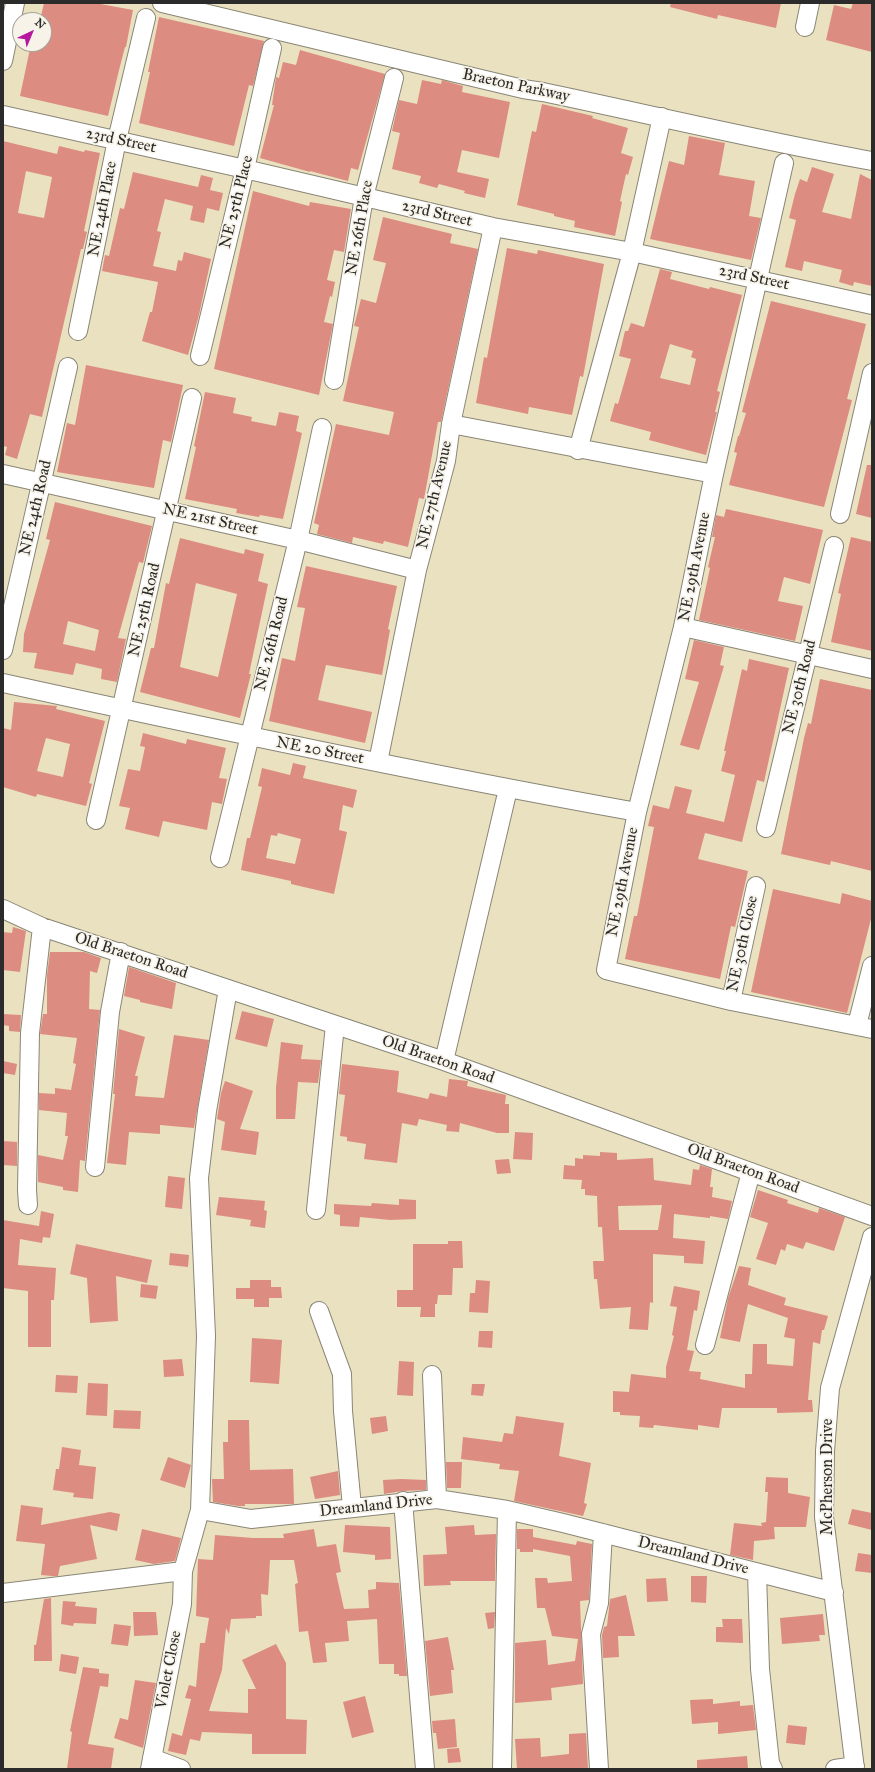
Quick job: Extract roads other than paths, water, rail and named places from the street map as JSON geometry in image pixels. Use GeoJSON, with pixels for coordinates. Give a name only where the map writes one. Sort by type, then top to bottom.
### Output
{"type":"FeatureCollection","features":[{"type":"Feature","properties":{"kind":"street"},"geometry":{"type":"LineString","coordinates":[[3,61],[15,3]]}},
{"type":"Feature","properties":{"kind":"street","name":"Braeton Parkway"},"geometry":{"type":"LineString","coordinates":[[162,3],[523,89],[662,117],[791,146],[872,161]]}},
{"type":"Feature","properties":{"kind":"street"},"geometry":{"type":"LineString","coordinates":[[805,27],[810,3]]}},
{"type":"Feature","properties":{"kind":"street","name":"NE 24th Place"},"geometry":{"type":"LineString","coordinates":[[78,331],[116,140],[146,18]]}},
{"type":"Feature","properties":{"kind":"street","name":"NE 25th Place"},"geometry":{"type":"LineString","coordinates":[[200,356],[245,169],[272,48]]}},
{"type":"Feature","properties":{"kind":"street","name":"NE 26th Place"},"geometry":{"type":"LineString","coordinates":[[334,380],[364,197],[394,78]]}},
{"type":"Feature","properties":{"kind":"street","name":"23rd Street"},"geometry":{"type":"LineString","coordinates":[[3,115],[245,169],[493,227],[632,252],[872,305]]}},
{"type":"Feature","properties":{"kind":"street"},"geometry":{"type":"LineString","coordinates":[[578,450],[632,252],[662,117]]}},
{"type":"Feature","properties":{"kind":"street","name":"NE 29th Avenue"},"geometry":{"type":"LineString","coordinates":[[731,1001],[606,970],[638,812],[683,627],[714,474],[784,163]]}},
{"type":"Feature","properties":{"kind":"street","name":"NE 27th Avenue"},"geometry":{"type":"LineString","coordinates":[[378,762],[417,570],[446,461],[451,424],[493,227]]}},
{"type":"Feature","properties":{"kind":"street","name":"NE 24th Road"},"geometry":{"type":"LineString","coordinates":[[3,650],[68,366]]}},
{"type":"Feature","properties":{"kind":"street"},"geometry":{"type":"LineString","coordinates":[[840,514],[872,373]]}},
{"type":"Feature","properties":{"kind":"street","name":"NE 25th Road"},"geometry":{"type":"LineString","coordinates":[[96,820],[123,709],[192,398]]}},
{"type":"Feature","properties":{"kind":"street"},"geometry":{"type":"LineString","coordinates":[[451,424],[578,450],[714,474]]}},
{"type":"Feature","properties":{"kind":"street","name":"NE 26th Road"},"geometry":{"type":"LineString","coordinates":[[220,858],[298,540],[322,428]]}},
{"type":"Feature","properties":{"kind":"street","name":"NE 21st Street"},"geometry":{"type":"LineString","coordinates":[[3,474],[298,540],[417,570]]}},
{"type":"Feature","properties":{"kind":"street","name":"NE 30th Road"},"geometry":{"type":"LineString","coordinates":[[766,828],[834,546]]}},
{"type":"Feature","properties":{"kind":"street"},"geometry":{"type":"LineString","coordinates":[[683,627],[872,669]]}},
{"type":"Feature","properties":{"kind":"street","name":"NE 20 Street"},"geometry":{"type":"LineString","coordinates":[[3,683],[249,736],[508,789],[638,812]]}},
{"type":"Feature","properties":{"kind":"street"},"geometry":{"type":"LineString","coordinates":[[444,1061],[508,789]]}},
{"type":"Feature","properties":{"kind":"street","name":"NE 30th Close"},"geometry":{"type":"LineString","coordinates":[[731,1001],[756,886]]}},
{"type":"Feature","properties":{"kind":"street","name":"Old Braeton Road"},"geometry":{"type":"LineString","coordinates":[[3,909],[42,927],[122,952],[444,1061],[872,1216]]}},
{"type":"Feature","properties":{"kind":"street"},"geometry":{"type":"LineString","coordinates":[[28,1205],[30,1033],[42,927]]}},
{"type":"Feature","properties":{"kind":"street"},"geometry":{"type":"LineString","coordinates":[[95,1167],[110,1012],[122,952]]}},
{"type":"Feature","properties":{"kind":"street"},"geometry":{"type":"LineString","coordinates":[[731,1001],[864,1027],[872,966]]}},
{"type":"Feature","properties":{"kind":"street"},"geometry":{"type":"LineString","coordinates":[[3,1593],[183,1571],[200,1510],[206,1336],[199,1178],[207,1111],[228,989]]}},
{"type":"Feature","properties":{"kind":"street"},"geometry":{"type":"LineString","coordinates":[[316,1210],[335,1025]]}},
{"type":"Feature","properties":{"kind":"street"},"geometry":{"type":"LineString","coordinates":[[705,1345],[751,1172]]}},
{"type":"Feature","properties":{"kind":"street","name":"McPherson Drive"},"geometry":{"type":"LineString","coordinates":[[855,1768],[824,1517],[825,1451],[830,1388],[872,1237]]}},
{"type":"Feature","properties":{"kind":"street"},"geometry":{"type":"LineString","coordinates":[[319,1311],[342,1374],[343,1411],[352,1507]]}},
{"type":"Feature","properties":{"kind":"street"},"geometry":{"type":"LineString","coordinates":[[432,1375],[437,1499]]}},
{"type":"Feature","properties":{"kind":"street","name":"Dreamland Drive"},"geometry":{"type":"LineString","coordinates":[[200,1510],[251,1519],[403,1501],[437,1499],[507,1510],[834,1592]]}},
{"type":"Feature","properties":{"kind":"street"},"geometry":{"type":"LineString","coordinates":[[403,1501],[425,1769]]}},
{"type":"Feature","properties":{"kind":"street"},"geometry":{"type":"LineString","coordinates":[[502,1769],[507,1510]]}},
{"type":"Feature","properties":{"kind":"street"},"geometry":{"type":"LineString","coordinates":[[599,1769],[591,1634],[599,1603],[603,1533]]}},
{"type":"Feature","properties":{"kind":"street","name":"Violet Close"},"geometry":{"type":"LineString","coordinates":[[151,1764],[182,1604],[183,1571]]}},
{"type":"Feature","properties":{"kind":"street"},"geometry":{"type":"LineString","coordinates":[[757,1572],[760,1669],[770,1763],[773,1769]]}},
{"type":"Feature","properties":{"kind":"street"},"geometry":{"type":"LineString","coordinates":[[151,1764],[181,1769]]}},
{"type":"Feature","properties":{"kind":"street"},"geometry":{"type":"LineString","coordinates":[[835,1769],[855,1768]]}}]}
